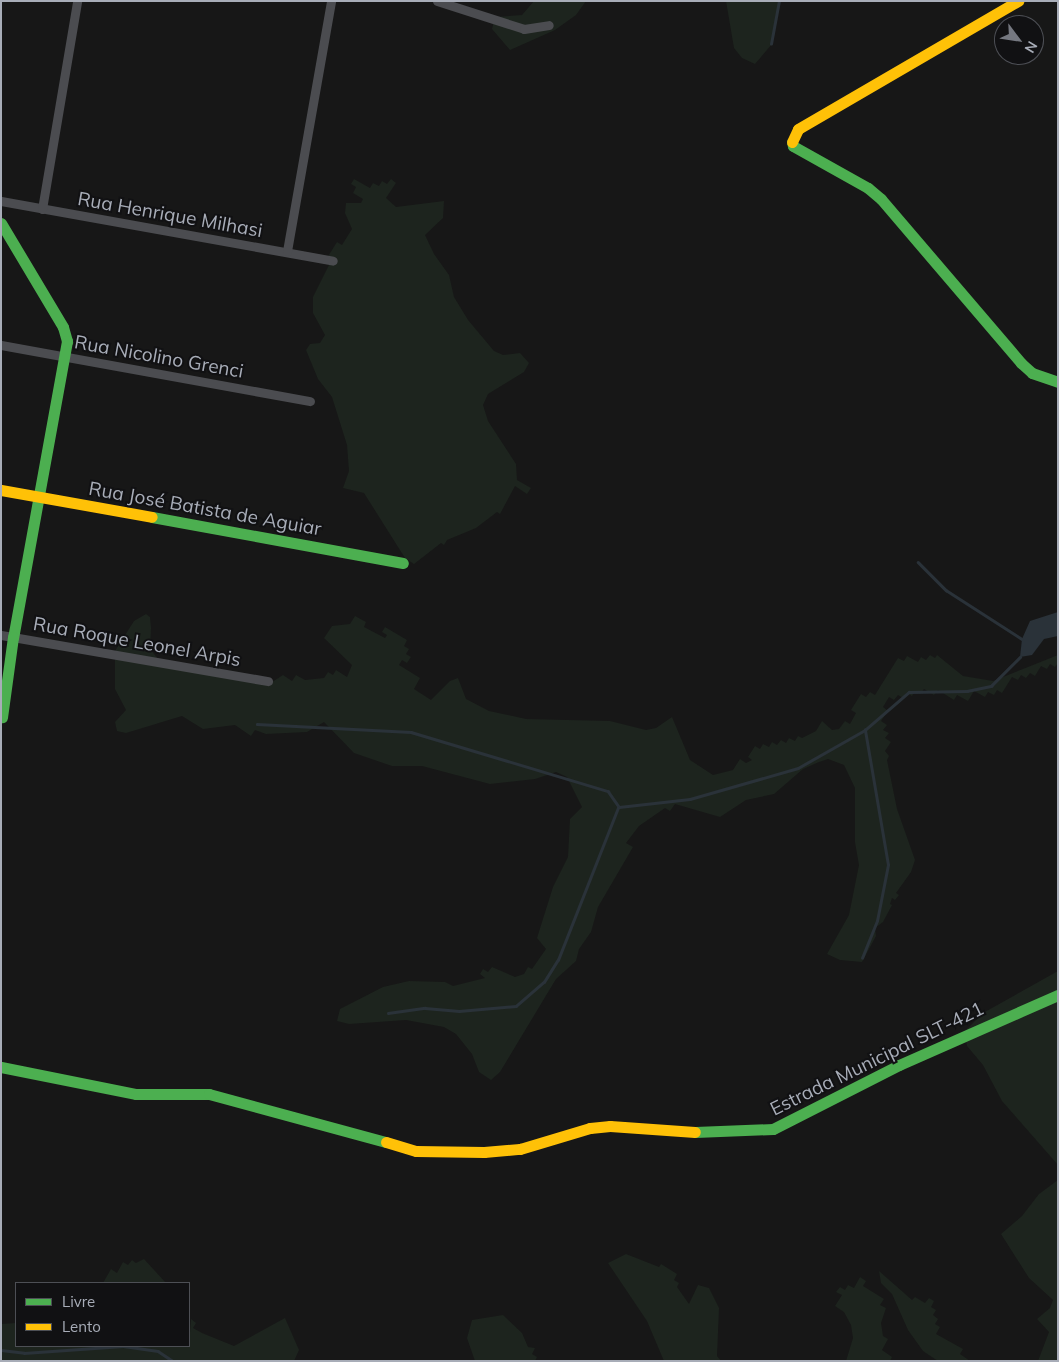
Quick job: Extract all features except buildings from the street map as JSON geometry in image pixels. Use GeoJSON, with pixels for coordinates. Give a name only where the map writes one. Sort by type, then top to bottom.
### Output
{"type":"FeatureCollection","features":[{"type":"Feature","properties":{"kind":"street"},"geometry":{"type":"LineString","coordinates":[[42,209],[77,1]]}},
{"type":"Feature","properties":{"kind":"street"},"geometry":{"type":"LineString","coordinates":[[287,251],[332,1]]}},
{"type":"Feature","properties":{"kind":"street"},"geometry":{"type":"LineString","coordinates":[[437,1],[524,29],[549,25]]}},
{"type":"Feature","properties":{"kind":"street"},"geometry":{"type":"LineString","coordinates":[[1018,1],[798,129],[792,138],[793,146],[868,188],[881,199],[1026,368],[1043,379],[1058,382]]}},
{"type":"Feature","properties":{"kind":"street","name":"Rua Henrique Milhasi"},"geometry":{"type":"LineString","coordinates":[[1,201],[287,251],[333,261]]}},
{"type":"Feature","properties":{"kind":"street"},"geometry":{"type":"LineString","coordinates":[[1,223],[63,327],[67,341],[40,497],[7,636],[2,716]]}},
{"type":"Feature","properties":{"kind":"street","name":"Rua Nicolino Grenci"},"geometry":{"type":"LineString","coordinates":[[1,345],[310,401]]}},
{"type":"Feature","properties":{"kind":"street","name":"Rua José Batista de Aguiar"},"geometry":{"type":"LineString","coordinates":[[1,490],[403,563]]}},
{"type":"Feature","properties":{"kind":"street","name":"Rua Roque Leonel Arpis"},"geometry":{"type":"LineString","coordinates":[[7,636],[268,681]]}},
{"type":"Feature","properties":{"kind":"street","name":"Estrada Municipal SLT-421"},"geometry":{"type":"LineString","coordinates":[[1,1067],[136,1094],[209,1094],[234,1099],[416,1151],[511,1150],[604,1127],[706,1133],[773,1129],[907,1061],[1058,995]]}},
{"type":"Feature","properties":{"kind":"shaded area"},"geometry":{"type":"Polygon","coordinates":[[[534,1],[586,1],[576,15],[555,30],[510,50],[492,29],[495,17],[522,15],[534,1]]]}},
{"type":"Feature","properties":{"kind":"shaded area"},"geometry":{"type":"Polygon","coordinates":[[[726,1],[780,1],[772,44],[755,64],[742,58],[734,48],[726,1]]]}},
{"type":"Feature","properties":{"kind":"shaded area"},"geometry":{"type":"Polygon","coordinates":[[[354,179],[370,188],[373,183],[379,186],[382,181],[387,184],[391,179],[396,183],[386,198],[396,207],[444,201],[443,218],[425,235],[434,254],[449,275],[454,297],[468,320],[494,351],[503,355],[520,353],[529,363],[524,372],[488,394],[483,405],[488,421],[516,464],[517,480],[531,488],[527,494],[515,486],[500,514],[497,512],[476,528],[447,540],[444,545],[441,543],[414,564],[405,558],[364,493],[343,488],[349,471],[347,445],[332,397],[318,379],[306,350],[310,344],[320,343],[325,335],[313,313],[313,297],[330,263],[327,258],[337,242],[342,245],[352,229],[345,213],[346,203],[361,203],[363,199],[353,193],[356,187],[351,184],[354,179]]]}},
{"type":"Feature","properties":{"kind":"shaded area"},"geometry":{"type":"Polygon","coordinates":[[[1058,612],[1058,636],[1044,639],[1032,655],[1020,657],[1022,639],[1030,621],[1058,612]]]}},
{"type":"Feature","properties":{"kind":"shaded area"},"geometry":{"type":"Polygon","coordinates":[[[146,614],[150,617],[150,649],[159,660],[269,684],[283,675],[292,681],[296,675],[305,680],[324,678],[328,672],[333,675],[336,670],[347,677],[352,665],[324,638],[332,626],[350,624],[355,616],[366,622],[364,627],[385,638],[387,635],[382,632],[385,627],[407,640],[404,646],[409,649],[406,654],[411,657],[407,663],[402,660],[399,665],[420,678],[414,689],[431,700],[450,681],[458,678],[466,699],[489,711],[526,719],[610,721],[646,730],[656,728],[672,717],[690,760],[713,775],[733,770],[740,759],[746,763],[752,760],[748,757],[755,746],[760,749],[763,744],[769,747],[772,742],[777,745],[781,740],[786,743],[789,738],[795,741],[798,736],[802,738],[816,731],[822,721],[832,730],[839,729],[845,721],[850,724],[856,713],[851,710],[861,694],[866,697],[870,692],[875,695],[898,658],[904,661],[907,656],[918,662],[921,657],[926,660],[930,655],[935,658],[937,655],[963,676],[993,681],[1058,655],[1058,663],[1055,667],[1050,664],[1047,669],[1041,666],[1035,676],[1030,673],[1026,678],[1021,675],[1018,680],[1012,677],[1002,693],[997,690],[994,695],[988,692],[985,697],[974,691],[968,701],[957,695],[954,700],[938,690],[934,695],[924,689],[920,694],[915,691],[912,696],[907,693],[903,698],[898,695],[894,700],[889,697],[883,707],[888,711],[881,721],[887,725],[883,730],[889,733],[885,738],[891,742],[885,751],[889,756],[887,760],[897,809],[915,860],[911,872],[896,893],[899,895],[895,900],[892,898],[890,904],[892,905],[883,922],[875,928],[876,936],[862,962],[840,960],[827,954],[849,915],[859,865],[855,842],[855,788],[844,765],[828,759],[819,762],[803,769],[774,794],[746,800],[720,817],[675,804],[670,811],[665,808],[639,826],[626,843],[633,847],[598,907],[591,932],[579,949],[576,961],[556,979],[500,1072],[491,1080],[479,1072],[472,1054],[456,1034],[444,1027],[406,1020],[349,1024],[337,1021],[340,1009],[383,987],[409,981],[445,982],[453,986],[485,978],[480,974],[483,969],[488,972],[492,967],[515,977],[524,974],[528,967],[532,969],[546,949],[537,938],[553,887],[568,857],[570,819],[582,807],[567,777],[556,772],[535,779],[490,784],[422,766],[392,766],[354,753],[324,722],[307,732],[266,734],[255,730],[251,736],[235,725],[203,729],[182,716],[126,733],[117,731],[115,722],[126,710],[115,689],[115,651],[134,621],[146,614]]]}},
{"type":"Feature","properties":{"kind":"shaded area"},"geometry":{"type":"Polygon","coordinates":[[[1058,971],[1058,1165],[1002,1101],[983,1065],[967,1046],[964,1032],[983,1013],[1058,971]]]}},
{"type":"Feature","properties":{"kind":"shaded area"},"geometry":{"type":"Polygon","coordinates":[[[1058,1180],[1058,1361],[1038,1361],[1049,1332],[1037,1319],[1050,1308],[1053,1300],[1029,1278],[1001,1234],[1022,1216],[1039,1194],[1058,1180]]]}},
{"type":"Feature","properties":{"kind":"shaded area"},"geometry":{"type":"Polygon","coordinates":[[[626,1254],[659,1267],[661,1264],[677,1274],[674,1280],[679,1283],[677,1287],[689,1304],[698,1285],[709,1288],[719,1308],[717,1356],[721,1361],[664,1361],[647,1321],[608,1263],[626,1254]]]}},
{"type":"Feature","properties":{"kind":"shaded area"},"geometry":{"type":"Polygon","coordinates":[[[144,1259],[165,1282],[104,1282],[111,1269],[117,1273],[123,1262],[128,1265],[132,1260],[136,1263],[144,1259]]]}},
{"type":"Feature","properties":{"kind":"shaded area"},"geometry":{"type":"Polygon","coordinates":[[[879,1271],[912,1300],[915,1297],[925,1303],[929,1298],[934,1301],[931,1307],[936,1310],[933,1315],[938,1319],[935,1324],[940,1327],[936,1334],[963,1349],[960,1354],[970,1361],[938,1361],[923,1351],[908,1330],[892,1294],[881,1283],[879,1271]]]}},
{"type":"Feature","properties":{"kind":"shaded area"},"geometry":{"type":"Polygon","coordinates":[[[860,1277],[866,1281],[863,1286],[884,1299],[880,1305],[886,1308],[881,1323],[883,1336],[888,1339],[882,1350],[892,1357],[890,1361],[846,1361],[853,1338],[851,1325],[844,1312],[835,1306],[842,1295],[836,1292],[840,1287],[845,1290],[848,1285],[854,1288],[860,1277]]]}},
{"type":"Feature","properties":{"kind":"shaded area"},"geometry":{"type":"Polygon","coordinates":[[[503,1315],[522,1333],[528,1347],[535,1348],[532,1354],[537,1357],[535,1361],[475,1361],[467,1338],[472,1320],[503,1315]]]}},
{"type":"Feature","properties":{"kind":"shaded area"},"geometry":{"type":"Polygon","coordinates":[[[285,1318],[299,1350],[294,1361],[1,1361],[1,1324],[15,1323],[15,1347],[190,1347],[191,1319],[196,1323],[193,1328],[234,1346],[285,1318]]]}},
{"type":"Feature","properties":{"kind":"waterway"},"geometry":{"type":"LineString","coordinates":[[771,44],[779,1]]}},
{"type":"Feature","properties":{"kind":"waterway"},"geometry":{"type":"LineString","coordinates":[[918,562],[946,590],[1022,639]]}},
{"type":"Feature","properties":{"kind":"waterway"},"geometry":{"type":"LineString","coordinates":[[257,724],[411,732],[608,791],[619,807],[690,799],[798,768],[865,730],[909,692],[967,691],[991,686],[1020,657]]}},
{"type":"Feature","properties":{"kind":"waterway"},"geometry":{"type":"LineString","coordinates":[[862,958],[877,921],[888,865],[865,730]]}},
{"type":"Feature","properties":{"kind":"waterway"},"geometry":{"type":"LineString","coordinates":[[388,1013],[425,1008],[459,1011],[516,1006],[544,982],[558,960],[618,808]]}},
{"type":"Feature","properties":{"kind":"waterway"},"geometry":{"type":"LineString","coordinates":[[1,1350],[24,1353],[109,1347]]}},
{"type":"Feature","properties":{"kind":"waterway"},"geometry":{"type":"LineString","coordinates":[[130,1347],[158,1351],[173,1361]]}},
{"type":"Feature","properties":{"kind":"traffic: fast"},"geometry":{"type":"LineString","coordinates":[[792,142],[793,146],[868,188],[881,199],[1021,363],[1032,373],[1058,382]]}},
{"type":"Feature","properties":{"kind":"traffic: fast"},"geometry":{"type":"LineString","coordinates":[[1,223],[63,327],[67,341],[13,637],[2,717]]}},
{"type":"Feature","properties":{"kind":"traffic: fast"},"geometry":{"type":"LineString","coordinates":[[152,517],[403,563]]}},
{"type":"Feature","properties":{"kind":"traffic: fast"},"geometry":{"type":"LineString","coordinates":[[695,1132],[773,1129],[899,1065],[1058,995]]}},
{"type":"Feature","properties":{"kind":"traffic: fast"},"geometry":{"type":"LineString","coordinates":[[1,1067],[136,1094],[209,1094],[386,1142]]}},
{"type":"Feature","properties":{"kind":"traffic: slow"},"geometry":{"type":"LineString","coordinates":[[792,142],[798,129],[1018,1]]}},
{"type":"Feature","properties":{"kind":"traffic: slow"},"geometry":{"type":"LineString","coordinates":[[1,490],[152,517]]}},
{"type":"Feature","properties":{"kind":"traffic: slow"},"geometry":{"type":"LineString","coordinates":[[386,1142],[416,1151],[484,1152],[520,1149],[590,1128],[610,1126],[695,1132]]}}]}
